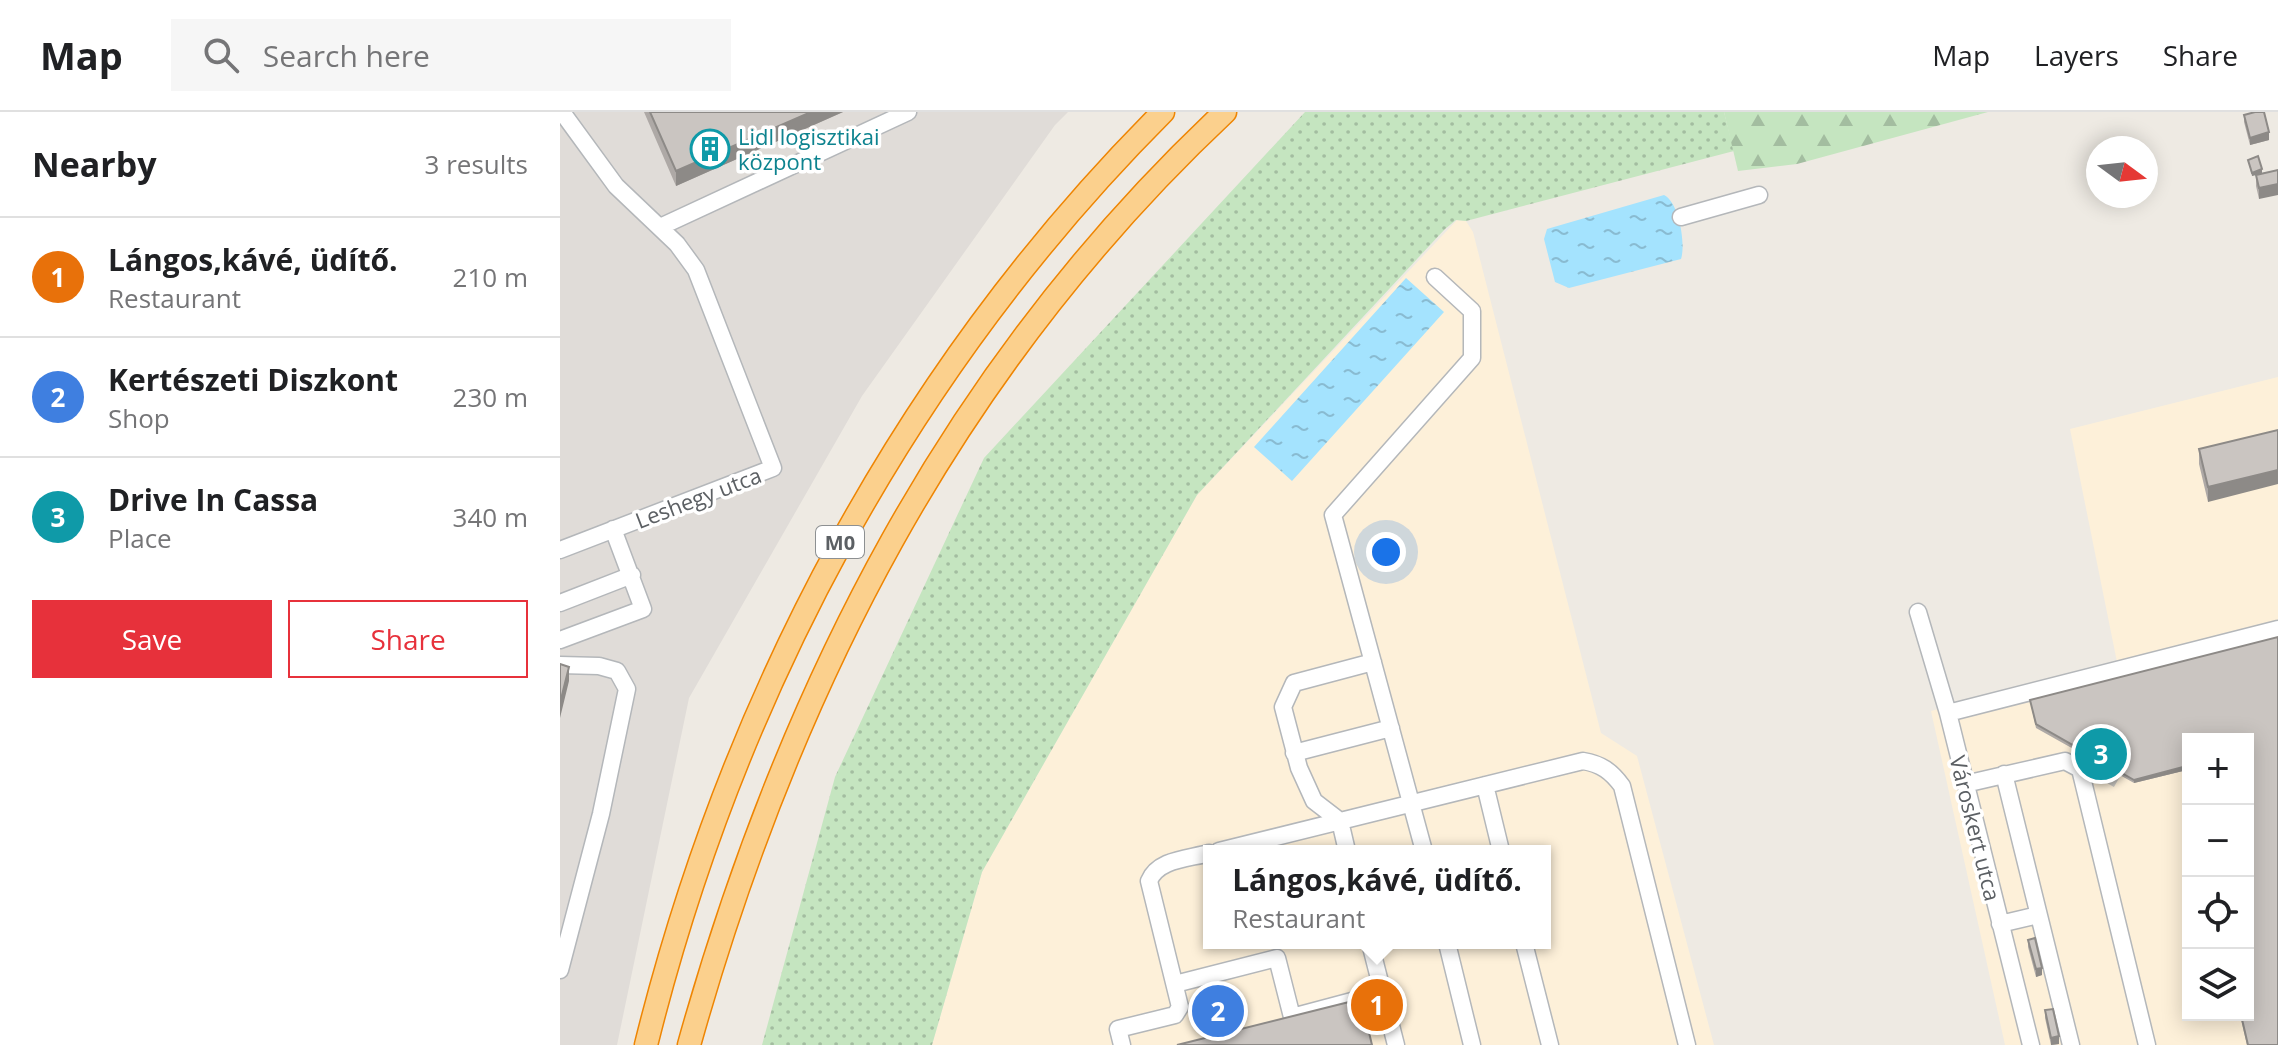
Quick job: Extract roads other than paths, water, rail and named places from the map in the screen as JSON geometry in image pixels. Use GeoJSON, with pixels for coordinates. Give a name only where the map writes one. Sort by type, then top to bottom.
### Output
{"type":"FeatureCollection","features":[{"type":"Feature","properties":{"kind":"highway","name":"M0"},"geometry":{"type":"LineString","coordinates":[[646,1045],[677,937],[739,760],[795,632],[868,490],[957,353],[1004,291],[1088,190],[1163,112]]}},
{"type":"Feature","properties":{"kind":"highway","name":"M0"},"geometry":{"type":"LineString","coordinates":[[689,1045],[717,950],[768,805],[837,644],[894,536],[979,396],[1046,304],[1152,184],[1225,112]]}},
{"type":"Feature","properties":{"kind":"street"},"geometry":{"type":"LineString","coordinates":[[562,112],[616,186],[660,227],[908,112]]}},
{"type":"Feature","properties":{"kind":"street"},"geometry":{"type":"LineString","coordinates":[[1681,217],[1759,195]]}},
{"type":"Feature","properties":{"kind":"street","name":"Leshegy utca"},"geometry":{"type":"LineString","coordinates":[[560,550],[773,468],[696,270],[660,227]]}},
{"type":"Feature","properties":{"kind":"street"},"geometry":{"type":"LineString","coordinates":[[1422,845],[1333,515],[1472,358],[1472,311],[1435,277]]}},
{"type":"Feature","properties":{"kind":"street"},"geometry":{"type":"LineString","coordinates":[[560,640],[643,609],[613,529]]}},
{"type":"Feature","properties":{"kind":"street"},"geometry":{"type":"LineString","coordinates":[[560,603],[632,575]]}},
{"type":"Feature","properties":{"kind":"street","name":"Városkert utca"},"geometry":{"type":"LineString","coordinates":[[1918,612],[1948,713],[2031,1045]]}},
{"type":"Feature","properties":{"kind":"street"},"geometry":{"type":"LineString","coordinates":[[1948,713],[2278,629]]}},
{"type":"Feature","properties":{"kind":"street"},"geometry":{"type":"LineString","coordinates":[[1346,845],[1340,821],[1314,801],[1294,753],[1283,707],[1294,683],[1373,662]]}},
{"type":"Feature","properties":{"kind":"street"},"geometry":{"type":"LineString","coordinates":[[560,665],[599,666],[617,671],[627,689],[601,814],[560,970]]}},
{"type":"Feature","properties":{"kind":"street"},"geometry":{"type":"LineString","coordinates":[[1294,753],[1391,728]]}},
{"type":"Feature","properties":{"kind":"street"},"geometry":{"type":"LineString","coordinates":[[1243,845],[1583,761],[1612,772],[1622,786],[1687,1045]]}},
{"type":"Feature","properties":{"kind":"street"},"geometry":{"type":"LineString","coordinates":[[1965,784],[2065,761],[2080,769],[2147,1045]]}},
{"type":"Feature","properties":{"kind":"street"},"geometry":{"type":"LineString","coordinates":[[2004,774],[2071,1045]]}},
{"type":"Feature","properties":{"kind":"street"},"geometry":{"type":"LineString","coordinates":[[1485,785],[1500,845]]}},
{"type":"Feature","properties":{"kind":"street"},"geometry":{"type":"LineString","coordinates":[[1122,1045],[1118,1029],[1179,1012],[1149,881],[1156,869],[1203,855]]}},
{"type":"Feature","properties":{"kind":"street"},"geometry":{"type":"LineString","coordinates":[[2000,924],[2038,915]]}},
{"type":"Feature","properties":{"kind":"street"},"geometry":{"type":"LineString","coordinates":[[1371,949],[1396,1045]]}},
{"type":"Feature","properties":{"kind":"street"},"geometry":{"type":"LineString","coordinates":[[1448,949],[1472,1045]]}},
{"type":"Feature","properties":{"kind":"street"},"geometry":{"type":"LineString","coordinates":[[1526,949],[1550,1045]]}},
{"type":"Feature","properties":{"kind":"street"},"geometry":{"type":"LineString","coordinates":[[1175,984],[1277,958],[1292,1017],[1382,993]]}},
{"type":"Feature","properties":{"kind":"water"},"geometry":{"type":"Polygon","coordinates":[[[1664,195],[1674,206],[1680,224],[1683,244],[1681,259],[1569,288],[1555,282],[1544,239],[1547,229],[1664,195]]]}},
{"type":"Feature","properties":{"kind":"water"},"geometry":{"type":"Polygon","coordinates":[[[1406,278],[1444,312],[1292,481],[1254,447],[1406,278]]]}},
{"type":"Feature","properties":{"kind":"tunnel"},"geometry":{"type":"LineString","coordinates":[[2107,783],[2117,766],[2130,760]]}},
{"type":"Feature","properties":{"kind":"place","name":"Lidl logisztikai központ"},"geometry":{"type":"Point","coordinates":[710,149]}},
{"type":"Feature","properties":{"kind":"place","name":"Drive In Cassa"},"geometry":{"type":"Point","coordinates":[2101,754]}},
{"type":"Feature","properties":{"kind":"place","name":"Lángos,kávé, üdítő."},"geometry":{"type":"Point","coordinates":[1377,1005]}},
{"type":"Feature","properties":{"kind":"place","name":"Kertészeti Diszkont"},"geometry":{"type":"Point","coordinates":[1218,1011]}}]}
